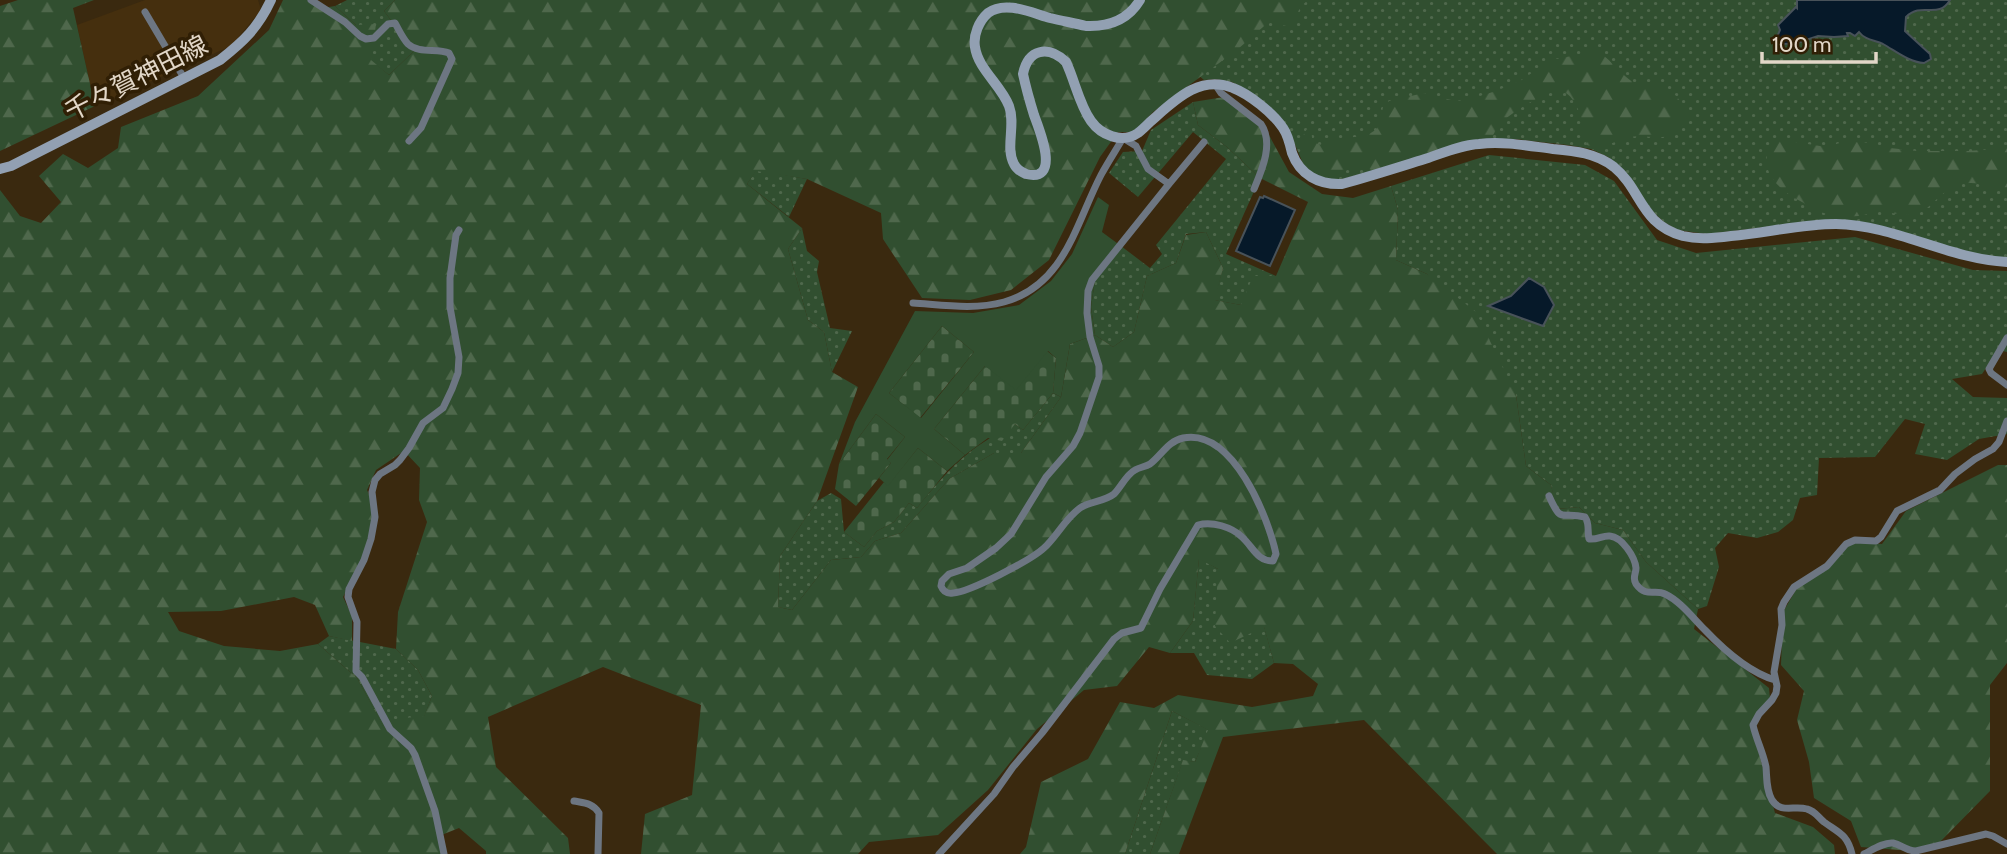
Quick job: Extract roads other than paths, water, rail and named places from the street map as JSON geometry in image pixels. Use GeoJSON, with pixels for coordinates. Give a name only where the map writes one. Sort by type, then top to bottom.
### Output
{"type":"FeatureCollection","features":[{"type":"Feature","properties":{"kind":"street","name":"千々賀神田線"},"geometry":{"type":"LineString","coordinates":[[0,169],[11,166],[220,60],[248,37],[271,0]]}},
{"type":"Feature","properties":{"kind":"street"},"geometry":{"type":"LineString","coordinates":[[311,0],[366,39],[374,38],[388,24],[396,23],[409,45],[418,50],[442,50],[449,53],[452,59],[421,128],[409,141]]}},
{"type":"Feature","properties":{"kind":"street"},"geometry":{"type":"LineString","coordinates":[[1140,0],[1135,9],[1125,17],[1113,24],[1099,26],[1086,26],[1021,9],[998,8],[989,12],[982,21],[974,40],[975,50],[1009,107],[1013,121],[1011,152],[1017,169],[1030,175],[1044,168],[1047,158],[1045,145],[1023,74],[1030,57],[1037,53],[1052,53],[1066,62],[1089,118],[1096,128],[1136,146],[1148,169],[1169,184]]}},
{"type":"Feature","properties":{"kind":"street"},"geometry":{"type":"LineString","coordinates":[[145,12],[184,78]]}},
{"type":"Feature","properties":{"kind":"street"},"geometry":{"type":"LineString","coordinates":[[1215,84],[1221,93],[1265,130],[1267,139],[1264,165],[1255,189]]}},
{"type":"Feature","properties":{"kind":"street"},"geometry":{"type":"LineString","coordinates":[[914,303],[986,305],[1007,301],[1031,289],[1049,275],[1063,257],[1101,175],[1123,138],[1139,133],[1180,96],[1192,89],[1215,84],[1231,87],[1248,96],[1278,121],[1285,130],[1300,169],[1311,178],[1325,183],[1342,184],[1477,144],[1534,146],[1586,153],[1603,160],[1619,172],[1654,220],[1682,236],[1703,238],[1821,225],[1848,225],[1877,230],[1972,257],[2007,262]]}},
{"type":"Feature","properties":{"kind":"street"},"geometry":{"type":"LineString","coordinates":[[939,854],[994,794],[1114,639],[1122,633],[1141,628],[1160,589],[1198,525],[1212,524],[1236,532],[1261,558],[1270,561],[1275,559],[1274,542],[1266,522],[1237,465],[1213,444],[1204,440],[1182,438],[1167,447],[1147,466],[1135,470],[1107,498],[1082,506],[1043,549],[993,579],[964,590],[946,592],[941,586],[948,574],[967,568],[1011,534],[1046,477],[1073,446],[1099,377],[1087,313],[1088,291],[1092,280],[1099,268],[1204,142]]}},
{"type":"Feature","properties":{"kind":"street"},"geometry":{"type":"LineString","coordinates":[[444,854],[435,811],[415,755],[390,729],[362,677],[356,671],[357,622],[348,597],[370,539],[375,481],[380,474],[400,460],[423,423],[443,408],[458,373],[459,357],[450,307],[450,278],[459,230]]}},
{"type":"Feature","properties":{"kind":"street"},"geometry":{"type":"LineString","coordinates":[[2007,338],[1989,369],[2007,385]]}},
{"type":"Feature","properties":{"kind":"street"},"geometry":{"type":"LineString","coordinates":[[1852,854],[1850,845],[1841,832],[1822,821],[1815,812],[1805,808],[1779,807],[1769,792],[1761,748],[1753,725],[1776,693],[1774,672],[1782,625],[1781,609],[1794,587],[1826,566],[1846,544],[1855,540],[1876,541],[1897,511],[1940,490],[1955,474],[1993,449],[1999,442],[2007,421]]}},
{"type":"Feature","properties":{"kind":"street"},"geometry":{"type":"LineString","coordinates":[[1549,496],[1556,512],[1563,517],[1585,517],[1590,539],[1596,540],[1607,535],[1614,537],[1629,550],[1636,568],[1635,583],[1647,593],[1664,594],[1687,611],[1706,632],[1741,662],[1762,676],[1775,680]]}},
{"type":"Feature","properties":{"kind":"street"},"geometry":{"type":"LineString","coordinates":[[574,801],[590,804],[599,813],[597,854]]}},
{"type":"Feature","properties":{"kind":"street"},"geometry":{"type":"LineString","coordinates":[[1864,854],[1886,844],[1895,843],[1908,851],[1916,851],[1986,834],[2007,844]]}},
{"type":"Feature","properties":{"kind":"water"},"geometry":{"type":"Polygon","coordinates":[[[1797,0],[1950,0],[1940,9],[1918,10],[1906,17],[1905,31],[1930,54],[1931,59],[1924,63],[1908,59],[1859,32],[1855,36],[1847,33],[1848,36],[1818,36],[1784,44],[1777,37],[1780,30],[1778,25],[1797,8],[1797,0]]]}},
{"type":"Feature","properties":{"kind":"water"},"geometry":{"type":"Polygon","coordinates":[[[1264,196],[1295,210],[1270,266],[1236,251],[1260,197],[1264,196]]]}},
{"type":"Feature","properties":{"kind":"water"},"geometry":{"type":"Polygon","coordinates":[[[1529,278],[1544,287],[1554,305],[1543,326],[1488,306],[1511,296],[1529,278]]]}}]}
